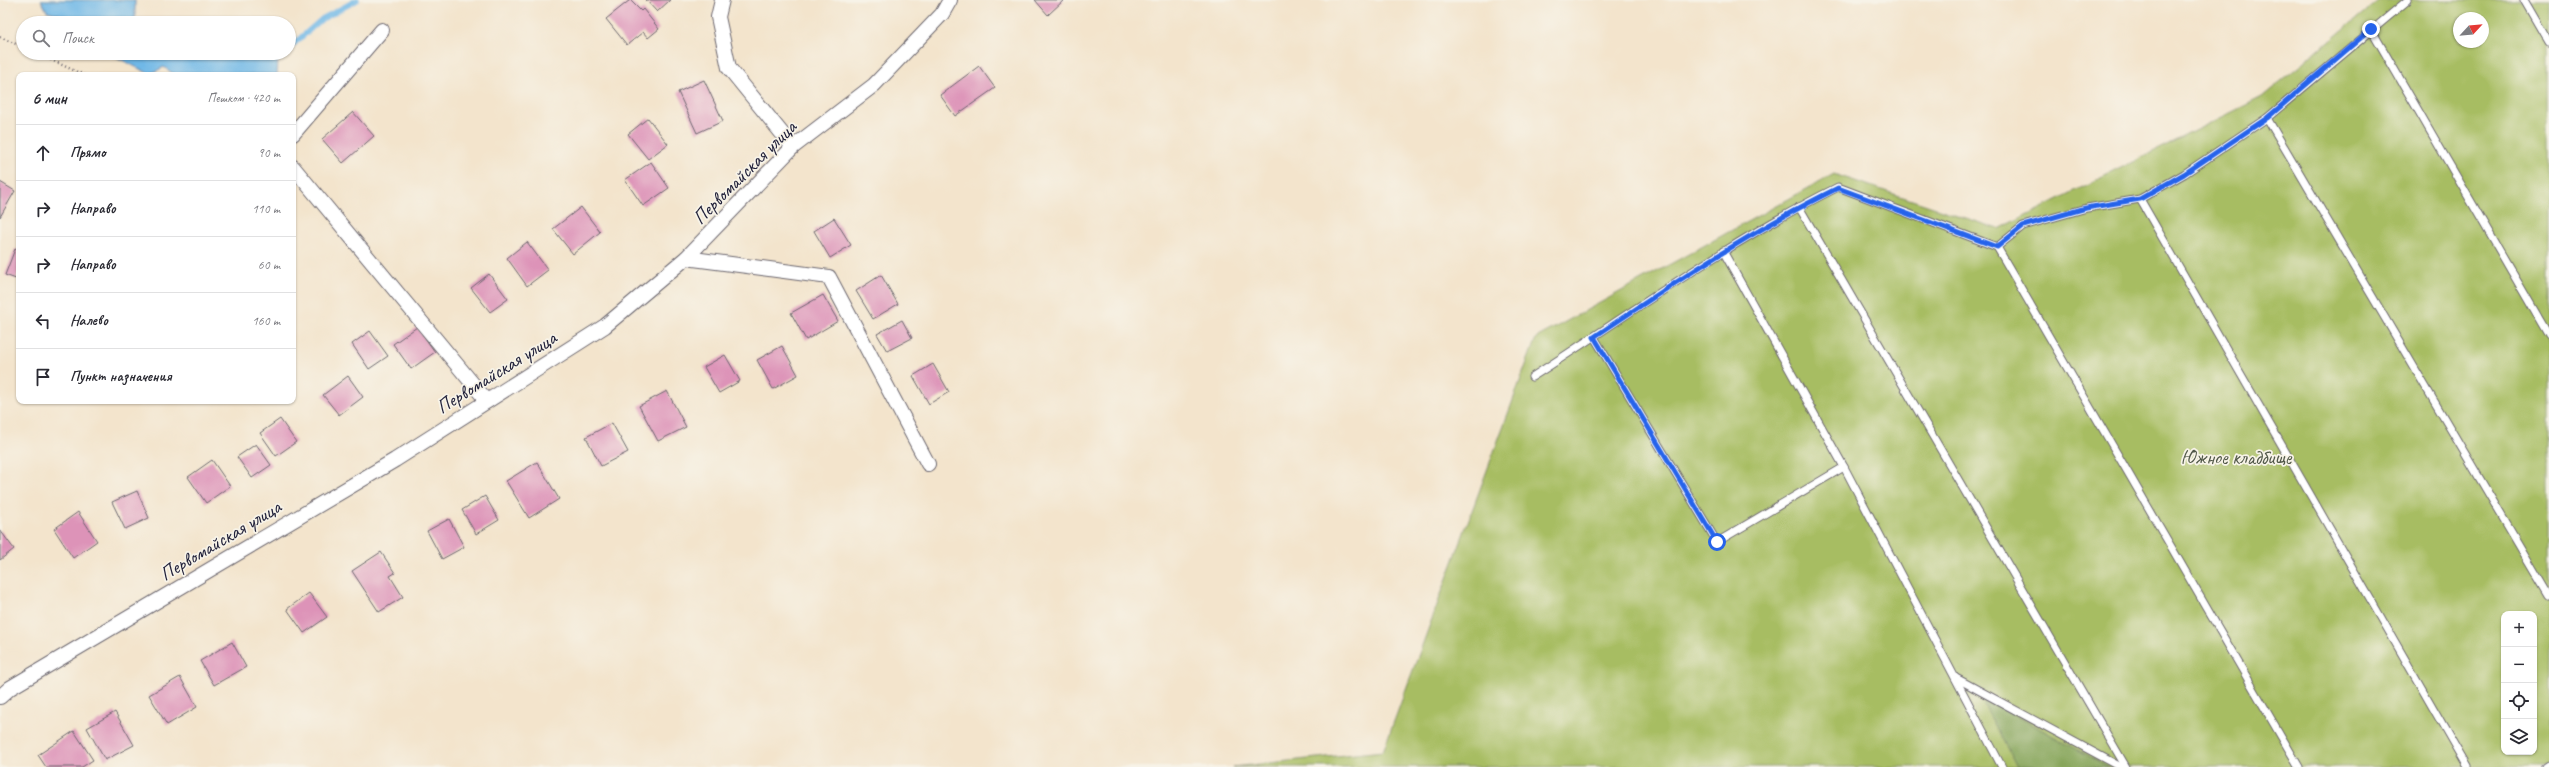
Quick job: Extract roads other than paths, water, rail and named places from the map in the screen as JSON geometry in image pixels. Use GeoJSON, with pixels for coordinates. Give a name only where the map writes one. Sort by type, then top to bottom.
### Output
{"type":"FeatureCollection","features":[{"type":"Feature","properties":{"kind":"street"},"geometry":{"type":"LineString","coordinates":[[722,0],[718,17],[729,68],[794,146]]}},
{"type":"Feature","properties":{"kind":"street","name":"Первомайская улица"},"geometry":{"type":"LineString","coordinates":[[0,697],[10,688],[395,460],[606,326],[686,258],[794,146],[874,85],[942,14],[950,0]]}},
{"type":"Feature","properties":{"kind":"street"},"geometry":{"type":"LineString","coordinates":[[296,130],[382,30]]}},
{"type":"Feature","properties":{"kind":"street"},"geometry":{"type":"LineString","coordinates":[[296,171],[487,401]]}},
{"type":"Feature","properties":{"kind":"street"},"geometry":{"type":"LineString","coordinates":[[686,258],[829,277],[928,464]]}},
{"type":"Feature","properties":{"kind":"lane"},"geometry":{"type":"LineString","coordinates":[[1997,247],[2023,226],[2086,208],[2140,199],[2184,174],[2267,118],[2371,29],[2408,0]]}},
{"type":"Feature","properties":{"kind":"lane"},"geometry":{"type":"LineString","coordinates":[[2524,0],[2549,43]]}},
{"type":"Feature","properties":{"kind":"lane"},"geometry":{"type":"LineString","coordinates":[[2371,29],[2549,336]]}},
{"type":"Feature","properties":{"kind":"lane"},"geometry":{"type":"LineString","coordinates":[[2267,118],[2549,596]]}},
{"type":"Feature","properties":{"kind":"lane"},"geometry":{"type":"LineString","coordinates":[[1532,377],[1723,251],[1799,207],[1838,188],[1997,247],[2300,767]]}},
{"type":"Feature","properties":{"kind":"lane"},"geometry":{"type":"LineString","coordinates":[[2140,199],[2468,767]]}},
{"type":"Feature","properties":{"kind":"lane"},"geometry":{"type":"LineString","coordinates":[[1799,207],[2126,767]]}},
{"type":"Feature","properties":{"kind":"lane"},"geometry":{"type":"LineString","coordinates":[[1723,251],[1844,468],[2002,767]]}},
{"type":"Feature","properties":{"kind":"lane"},"geometry":{"type":"LineString","coordinates":[[1594,337],[1717,542],[1844,468]]}},
{"type":"Feature","properties":{"kind":"lane"},"geometry":{"type":"LineString","coordinates":[[1956,678],[2122,767]]}},
{"type":"Feature","properties":{"kind":"water"},"geometry":{"type":"Polygon","coordinates":[[[41,0],[135,0],[135,16],[67,16],[47,11],[41,0]]]}},
{"type":"Feature","properties":{"kind":"water"},"geometry":{"type":"Polygon","coordinates":[[[122,60],[278,60],[277,72],[171,72],[164,67],[154,72],[146,72],[122,60]]]}},
{"type":"Feature","properties":{"kind":"waterway"},"geometry":{"type":"LineString","coordinates":[[296,42],[322,19],[357,0]]}},
{"type":"Feature","properties":{"kind":"waterway"},"geometry":{"type":"LineString","coordinates":[[271,63],[275,60]]}},
{"type":"Feature","properties":{"kind":"park label","name":"Южное кладбище"},"geometry":{"type":"Point","coordinates":[2236,457]}}]}
